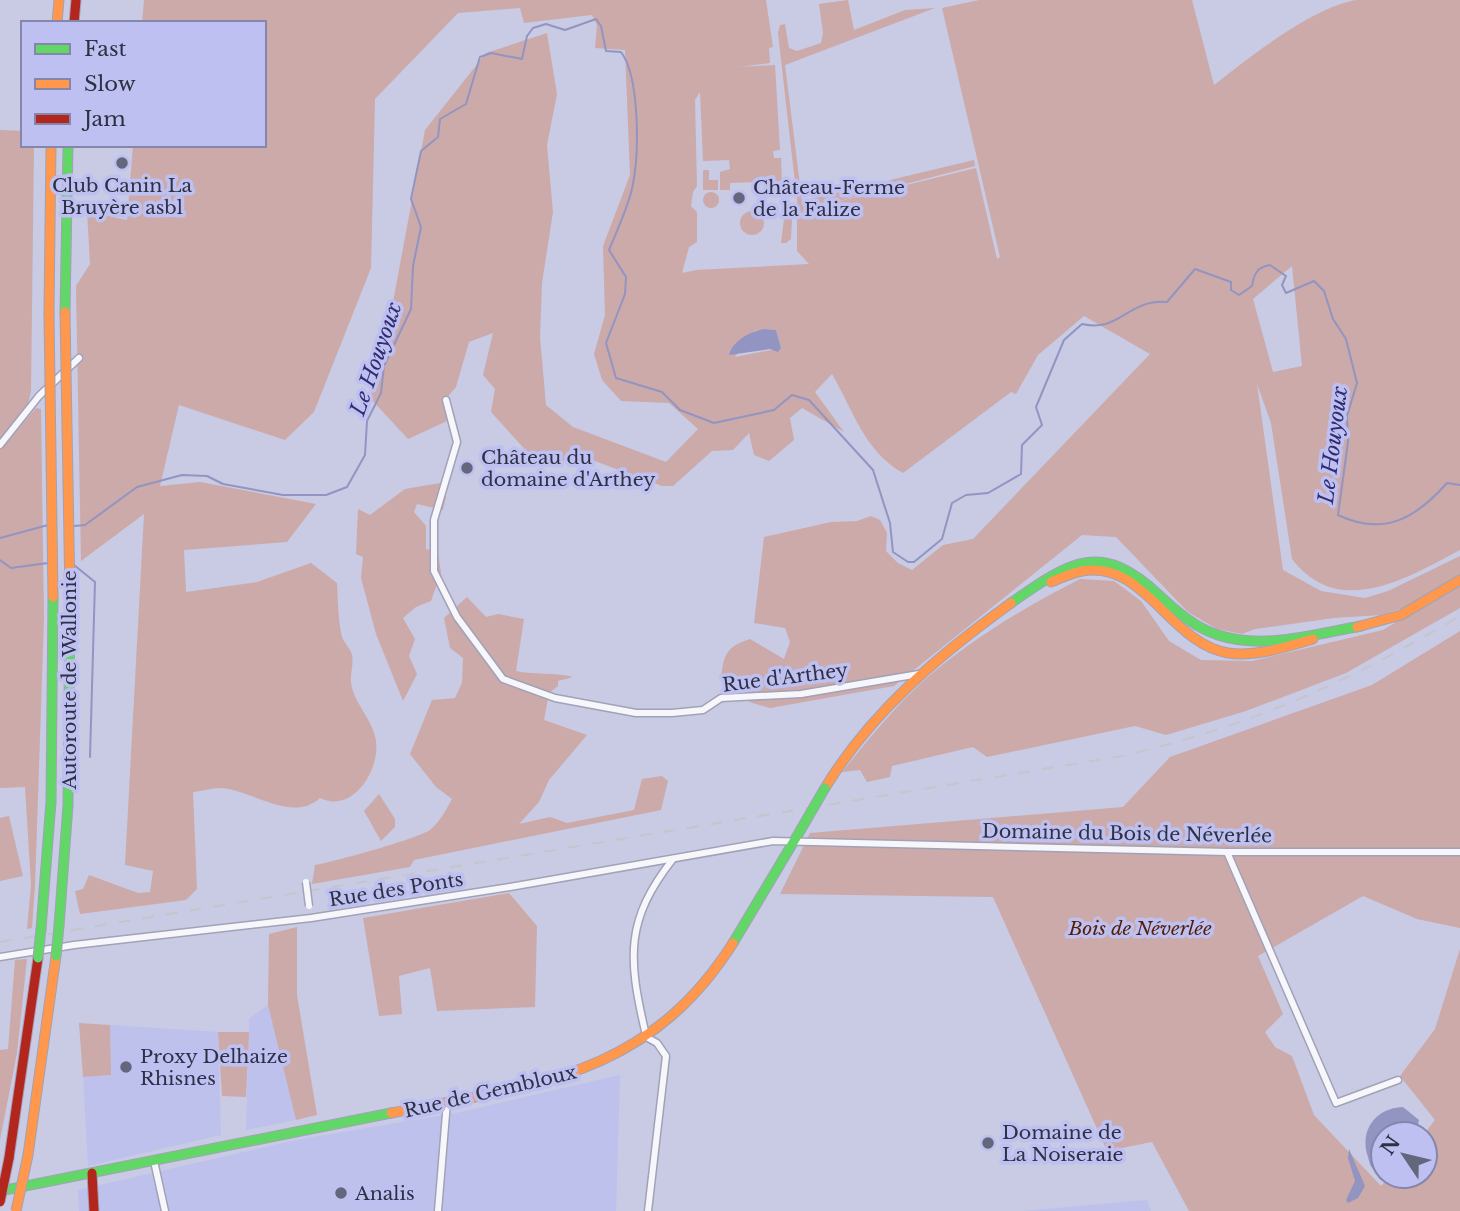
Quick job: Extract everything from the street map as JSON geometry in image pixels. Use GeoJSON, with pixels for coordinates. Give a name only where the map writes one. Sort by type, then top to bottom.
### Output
{"type":"FeatureCollection","features":[{"type":"Feature","properties":{"kind":"main road"},"geometry":{"type":"LineString","coordinates":[[57,21],[59,0]]}},
{"type":"Feature","properties":{"kind":"main road"},"geometry":{"type":"LineString","coordinates":[[75,21],[76,0]]}},
{"type":"Feature","properties":{"kind":"main road","name":"Autoroute de Wallonie"},"geometry":{"type":"LineString","coordinates":[[0,1202],[9,1158],[38,958],[51,802],[51,147]]}},
{"type":"Feature","properties":{"kind":"main road","name":"Autoroute de Wallonie"},"geometry":{"type":"LineString","coordinates":[[16,1211],[28,1155],[56,956],[68,805],[70,597],[65,312],[68,147]]}},
{"type":"Feature","properties":{"kind":"main road","name":"Rue de Gembloux"},"geometry":{"type":"LineString","coordinates":[[0,1191],[560,1079],[600,1065],[648,1038],[690,1003],[714,975],[836,769],[862,734],[919,674],[1070,565],[1098,559],[1118,563],[1131,571],[1182,616],[1210,635],[1234,642],[1256,642],[1361,626],[1401,615],[1460,580]]}},
{"type":"Feature","properties":{"kind":"main road"},"geometry":{"type":"LineString","coordinates":[[92,1173],[94,1211]]}},
{"type":"Feature","properties":{"kind":"street"},"geometry":{"type":"LineString","coordinates":[[0,444],[39,396],[79,358]]}},
{"type":"Feature","properties":{"kind":"street","name":"Rue d'Arthey"},"geometry":{"type":"LineString","coordinates":[[446,400],[457,442],[434,520],[434,571],[457,617],[503,678],[555,698],[636,713],[672,713],[703,710],[721,698],[801,694],[919,674]]}},
{"type":"Feature","properties":{"kind":"street","name":"Rue des Ponts"},"geometry":{"type":"LineString","coordinates":[[0,957],[74,945],[311,918],[773,841],[794,841]]}},
{"type":"Feature","properties":{"kind":"street","name":"Domaine du Bois de Néverlée"},"geometry":{"type":"LineString","coordinates":[[794,841],[1227,852],[1460,852]]}},
{"type":"Feature","properties":{"kind":"street"},"geometry":{"type":"LineString","coordinates":[[1227,852],[1336,1103],[1398,1080]]}},
{"type":"Feature","properties":{"kind":"street"},"geometry":{"type":"LineString","coordinates":[[648,1211],[666,1056],[657,1043],[648,1038],[636,994],[632,955],[646,897],[673,859]]}},
{"type":"Feature","properties":{"kind":"street"},"geometry":{"type":"LineString","coordinates":[[306,882],[311,918]]}},
{"type":"Feature","properties":{"kind":"street"},"geometry":{"type":"LineString","coordinates":[[438,1211],[447,1102]]}},
{"type":"Feature","properties":{"kind":"street"},"geometry":{"type":"LineString","coordinates":[[154,1161],[165,1211]]}},
{"type":"Feature","properties":{"kind":"shaded area"},"geometry":{"type":"Polygon","coordinates":[[[764,329],[776,330],[781,348],[778,352],[770,349],[729,355],[734,345],[743,338],[764,329]]]}},
{"type":"Feature","properties":{"kind":"shaded area"},"geometry":{"type":"Polygon","coordinates":[[[268,1005],[296,1120],[246,1130],[249,1019],[268,1005]]]}},
{"type":"Feature","properties":{"kind":"shaded area"},"geometry":{"type":"Polygon","coordinates":[[[110,1025],[218,1032],[221,1135],[88,1166],[83,1077],[111,1075],[110,1025]]]}},
{"type":"Feature","properties":{"kind":"shaded area"},"geometry":{"type":"Polygon","coordinates":[[[620,1075],[616,1211],[79,1211],[78,1190],[301,1139],[456,1113],[620,1075]]]}},
{"type":"Feature","properties":{"kind":"shaded area"},"geometry":{"type":"Polygon","coordinates":[[[1403,1107],[1419,1120],[1374,1120],[1393,1108],[1403,1107]]]}},
{"type":"Feature","properties":{"kind":"shaded area"},"geometry":{"type":"Polygon","coordinates":[[[1369,1128],[1369,1160],[1366,1147],[1369,1128]]]}},
{"type":"Feature","properties":{"kind":"shaded area"},"geometry":{"type":"Polygon","coordinates":[[[1349,1149],[1365,1186],[1358,1198],[1348,1203],[1346,1200],[1355,1181],[1348,1158],[1349,1149]]]}},
{"type":"Feature","properties":{"kind":"shaded area"},"geometry":{"type":"Polygon","coordinates":[[[1147,1200],[1151,1211],[1024,1211],[1147,1200]]]}},
{"type":"Feature","properties":{"kind":"green space"},"geometry":{"type":"Polygon","coordinates":[[[144,0],[766,0],[773,47],[769,48],[770,63],[739,67],[775,65],[780,150],[773,151],[774,158],[781,158],[782,181],[730,183],[730,190],[720,190],[720,172],[730,169],[729,160],[703,161],[700,92],[695,100],[697,186],[693,192],[691,206],[697,212],[697,242],[689,247],[682,273],[809,264],[797,251],[797,200],[778,33],[780,25],[785,24],[789,48],[797,51],[821,43],[823,33],[819,4],[848,0],[854,30],[905,10],[935,8],[785,65],[802,201],[974,160],[975,166],[824,205],[976,168],[997,259],[1000,257],[942,8],[979,0],[1192,0],[1214,85],[1302,22],[1340,4],[1357,0],[1460,0],[1460,550],[1418,572],[1374,588],[1352,590],[1331,587],[1311,577],[1292,559],[1271,423],[1257,384],[1283,570],[1321,591],[1365,598],[1388,591],[1460,556],[1460,576],[1409,606],[1381,615],[1334,618],[1255,629],[1242,634],[1217,629],[1188,612],[1116,537],[1082,535],[894,686],[770,708],[749,702],[737,678],[721,678],[728,652],[750,639],[784,659],[790,642],[785,628],[754,623],[764,537],[831,522],[857,521],[871,516],[880,520],[887,533],[886,551],[898,563],[912,570],[943,545],[973,539],[1150,354],[1084,316],[1038,355],[1016,394],[1011,392],[903,473],[890,464],[869,442],[832,374],[815,392],[844,432],[802,408],[790,418],[794,440],[769,461],[754,455],[749,433],[733,450],[712,451],[673,486],[662,486],[584,457],[540,466],[491,412],[495,389],[483,375],[493,333],[469,342],[456,387],[443,402],[447,421],[408,439],[370,398],[385,345],[425,130],[486,53],[547,33],[557,94],[547,145],[553,212],[542,283],[540,337],[546,405],[573,427],[666,462],[698,429],[669,403],[621,401],[602,380],[594,354],[605,315],[603,246],[630,175],[625,50],[595,48],[597,25],[592,15],[524,23],[520,8],[458,13],[375,99],[371,268],[314,412],[285,440],[179,405],[160,486],[200,482],[316,504],[287,542],[184,550],[186,592],[257,582],[311,563],[337,583],[342,637],[352,655],[353,690],[376,741],[373,765],[362,787],[353,795],[332,801],[320,798],[309,805],[296,808],[284,807],[232,790],[217,788],[193,792],[197,889],[186,900],[80,914],[75,891],[83,889],[89,875],[138,893],[150,892],[153,871],[125,865],[144,514],[81,561],[76,286],[90,264],[87,211],[127,220],[133,147],[266,147],[266,21],[142,21],[144,0]],[[1292,266],[1253,299],[1273,372],[1302,366],[1292,266]],[[776,330],[755,331],[735,357],[781,348],[776,330]]]}},
{"type":"Feature","properties":{"kind":"green space"},"geometry":{"type":"Polygon","coordinates":[[[0,130],[21,131],[21,147],[34,147],[31,391],[28,405],[0,439],[0,130]]]}},
{"type":"Feature","properties":{"kind":"green space"},"geometry":{"type":"Polygon","coordinates":[[[703,170],[709,170],[709,180],[718,180],[718,190],[703,190],[703,170]]]}},
{"type":"Feature","properties":{"kind":"green space"},"geometry":{"type":"Polygon","coordinates":[[[708,192],[714,192],[719,200],[717,206],[708,208],[703,203],[703,197],[708,192]]]}},
{"type":"Feature","properties":{"kind":"green space"},"geometry":{"type":"Polygon","coordinates":[[[785,210],[792,219],[791,239],[781,243],[785,210]]]}},
{"type":"Feature","properties":{"kind":"green space"},"geometry":{"type":"Polygon","coordinates":[[[752,211],[763,218],[764,223],[757,234],[752,235],[741,228],[740,223],[747,212],[752,211]]]}},
{"type":"Feature","properties":{"kind":"green space"},"geometry":{"type":"Polygon","coordinates":[[[36,408],[41,409],[44,618],[35,886],[32,928],[27,929],[31,885],[25,787],[0,788],[0,450],[36,408]]]}},
{"type":"Feature","properties":{"kind":"green space"},"geometry":{"type":"Polygon","coordinates":[[[440,483],[446,497],[443,510],[417,504],[414,512],[426,526],[426,549],[438,552],[441,573],[431,601],[416,607],[403,618],[415,639],[409,656],[417,674],[403,701],[376,634],[361,578],[363,557],[356,554],[358,509],[370,515],[405,489],[440,483]]]}},
{"type":"Feature","properties":{"kind":"green space"},"geometry":{"type":"Polygon","coordinates":[[[1080,579],[1114,581],[1141,601],[1169,641],[1201,660],[1252,661],[1383,630],[1460,584],[1460,608],[1346,673],[1246,711],[1166,735],[1135,726],[987,757],[973,747],[892,766],[890,777],[867,782],[860,770],[842,772],[900,704],[939,668],[997,626],[1080,579]]]}},
{"type":"Feature","properties":{"kind":"green space"},"geometry":{"type":"Polygon","coordinates":[[[467,597],[486,617],[498,614],[524,619],[516,671],[573,677],[558,681],[558,686],[549,693],[544,720],[587,735],[549,780],[539,802],[519,824],[550,817],[567,823],[634,810],[642,779],[662,776],[668,781],[661,810],[414,860],[410,867],[312,884],[315,865],[393,844],[430,830],[440,820],[452,799],[436,787],[410,754],[432,700],[455,698],[462,683],[463,658],[450,648],[444,618],[467,597]]]}},
{"type":"Feature","properties":{"kind":"green space","name":"Bois de Néverlée"},"geometry":{"type":"Polygon","coordinates":[[[1460,631],[1460,928],[1417,919],[1363,896],[1258,956],[1283,1014],[1265,1032],[1275,1047],[1292,1056],[1314,1115],[1369,1173],[1369,1190],[1439,1190],[1439,1120],[1435,1120],[1400,1076],[1435,1029],[1460,949],[1460,1211],[1189,1211],[1152,1142],[1107,1151],[993,897],[780,894],[810,833],[1123,807],[1170,757],[1372,685],[1460,631]]]}},
{"type":"Feature","properties":{"kind":"green space"},"geometry":{"type":"Polygon","coordinates":[[[379,794],[395,819],[395,827],[381,841],[364,811],[379,794]]]}},
{"type":"Feature","properties":{"kind":"green space"},"geometry":{"type":"Polygon","coordinates":[[[9,816],[23,876],[0,881],[0,818],[9,816]]]}},
{"type":"Feature","properties":{"kind":"green space"},"geometry":{"type":"Polygon","coordinates":[[[509,893],[537,926],[535,1007],[437,1011],[430,968],[399,976],[402,1014],[379,1016],[363,918],[509,893]]]}},
{"type":"Feature","properties":{"kind":"green space"},"geometry":{"type":"Polygon","coordinates":[[[297,927],[297,995],[317,1115],[296,1120],[268,1005],[269,934],[297,927]]]}},
{"type":"Feature","properties":{"kind":"green space"},"geometry":{"type":"Polygon","coordinates":[[[27,959],[17,1053],[0,1140],[0,1050],[8,1049],[15,960],[27,959]]]}},
{"type":"Feature","properties":{"kind":"green space"},"geometry":{"type":"Polygon","coordinates":[[[79,1023],[110,1025],[111,1075],[83,1077],[79,1023]]]}},
{"type":"Feature","properties":{"kind":"green space"},"geometry":{"type":"Polygon","coordinates":[[[218,1032],[249,1032],[246,1097],[222,1096],[218,1032]]]}},
{"type":"Feature","properties":{"kind":"waterway","name":"Le Houyoux"},"geometry":{"type":"LineString","coordinates":[[74,526],[85,525],[137,487],[182,475],[207,476],[223,484],[283,495],[326,495],[347,487],[365,455],[367,421],[381,393],[384,366],[411,309],[413,266],[421,227],[411,199],[421,151],[438,137],[440,119],[466,104],[480,57],[491,53],[522,59],[527,36],[533,28],[546,24],[565,30],[596,19],[601,26],[606,51],[621,52],[632,79],[635,97],[636,154],[633,184],[609,250],[626,277],[625,294],[606,343],[616,378],[662,392],[680,410],[714,423],[774,410],[792,395],[809,400],[873,470],[890,523],[893,552],[908,562],[914,562],[942,539],[952,503],[966,495],[988,493],[1021,474],[1022,445],[1042,425],[1036,407],[1064,340],[1082,324],[1106,324],[1142,305],[1167,302],[1195,269],[1231,282],[1231,290],[1239,295],[1252,286],[1259,269],[1270,265],[1286,276],[1282,285],[1286,293],[1314,281],[1324,291],[1333,319],[1346,339],[1357,383],[1347,416],[1348,442],[1338,515],[1370,524],[1385,524],[1411,514],[1447,483],[1460,485]]}},
{"type":"Feature","properties":{"kind":"waterway","name":"Le Houyoux"},"geometry":{"type":"LineString","coordinates":[[0,538],[48,525]]}},
{"type":"Feature","properties":{"kind":"waterway"},"geometry":{"type":"LineString","coordinates":[[0,560],[11,568],[48,563]]}},
{"type":"Feature","properties":{"kind":"waterway"},"geometry":{"type":"LineString","coordinates":[[74,565],[95,582],[90,757]]}},
{"type":"Feature","properties":{"kind":"railway"},"geometry":{"type":"LineString","coordinates":[[0,942],[1122,756],[1213,731],[1297,700],[1378,662],[1460,616]]}},
{"type":"Feature","properties":{"kind":"traffic: fast"},"geometry":{"type":"LineString","coordinates":[[65,312],[68,147]]}},
{"type":"Feature","properties":{"kind":"traffic: fast"},"geometry":{"type":"LineString","coordinates":[[1011,603],[1051,576],[1069,568],[1086,563],[1103,563],[1139,578],[1187,619],[1218,635],[1271,641],[1361,626]]}},
{"type":"Feature","properties":{"kind":"traffic: fast"},"geometry":{"type":"LineString","coordinates":[[41,929],[51,802],[53,597]]}},
{"type":"Feature","properties":{"kind":"traffic: fast"},"geometry":{"type":"LineString","coordinates":[[59,926],[68,805],[70,597]]}},
{"type":"Feature","properties":{"kind":"traffic: fast"},"geometry":{"type":"LineString","coordinates":[[800,831],[825,788]]}},
{"type":"Feature","properties":{"kind":"traffic: fast"},"geometry":{"type":"LineString","coordinates":[[733,943],[800,831]]}},
{"type":"Feature","properties":{"kind":"traffic: fast"},"geometry":{"type":"LineString","coordinates":[[56,956],[59,926]]}},
{"type":"Feature","properties":{"kind":"traffic: fast"},"geometry":{"type":"LineString","coordinates":[[38,958],[41,929]]}},
{"type":"Feature","properties":{"kind":"traffic: fast"},"geometry":{"type":"LineString","coordinates":[[0,1191],[391,1113]]}},
{"type":"Feature","properties":{"kind":"traffic: slow"},"geometry":{"type":"LineString","coordinates":[[57,21],[59,0]]}},
{"type":"Feature","properties":{"kind":"traffic: slow"},"geometry":{"type":"LineString","coordinates":[[49,313],[51,147]]}},
{"type":"Feature","properties":{"kind":"traffic: slow"},"geometry":{"type":"LineString","coordinates":[[65,312],[70,597]]}},
{"type":"Feature","properties":{"kind":"traffic: slow"},"geometry":{"type":"LineString","coordinates":[[49,313],[53,597]]}},
{"type":"Feature","properties":{"kind":"traffic: slow"},"geometry":{"type":"LineString","coordinates":[[1051,582],[1082,571],[1104,571],[1123,578],[1140,589],[1189,634],[1207,646],[1228,653],[1260,652],[1313,639]]}},
{"type":"Feature","properties":{"kind":"traffic: slow"},"geometry":{"type":"LineString","coordinates":[[1357,627],[1401,615],[1460,580]]}},
{"type":"Feature","properties":{"kind":"traffic: slow"},"geometry":{"type":"LineString","coordinates":[[825,788],[863,734],[908,686],[958,643],[1011,603]]}},
{"type":"Feature","properties":{"kind":"traffic: slow"},"geometry":{"type":"LineString","coordinates":[[391,1113],[540,1082],[584,1068],[625,1048],[664,1022],[700,988],[733,943]]}},
{"type":"Feature","properties":{"kind":"traffic: slow"},"geometry":{"type":"LineString","coordinates":[[28,1155],[56,956]]}},
{"type":"Feature","properties":{"kind":"traffic: slow"},"geometry":{"type":"LineString","coordinates":[[16,1211],[28,1155]]}},
{"type":"Feature","properties":{"kind":"traffic: jam"},"geometry":{"type":"LineString","coordinates":[[74,21],[76,0]]}},
{"type":"Feature","properties":{"kind":"traffic: jam"},"geometry":{"type":"LineString","coordinates":[[9,1158],[38,958]]}},
{"type":"Feature","properties":{"kind":"traffic: jam"},"geometry":{"type":"LineString","coordinates":[[0,1202],[9,1158]]}},
{"type":"Feature","properties":{"kind":"traffic: jam"},"geometry":{"type":"LineString","coordinates":[[92,1173],[94,1211]]}},
{"type":"Feature","properties":{"kind":"place","name":"Club Canin La Bruyère asbl"},"geometry":{"type":"Point","coordinates":[122,163]}},
{"type":"Feature","properties":{"kind":"place","name":"Château-Ferme de la Falize"},"geometry":{"type":"Point","coordinates":[739,198]}},
{"type":"Feature","properties":{"kind":"place","name":"Château du domaine d'Arthey"},"geometry":{"type":"Point","coordinates":[467,468]}},
{"type":"Feature","properties":{"kind":"place","name":"Proxy Delhaize Rhisnes"},"geometry":{"type":"Point","coordinates":[126,1067]}},
{"type":"Feature","properties":{"kind":"place","name":"Domaine de La Noiseraie"},"geometry":{"type":"Point","coordinates":[988,1143]}},
{"type":"Feature","properties":{"kind":"place","name":"Analis"},"geometry":{"type":"Point","coordinates":[341,1193]}}]}
